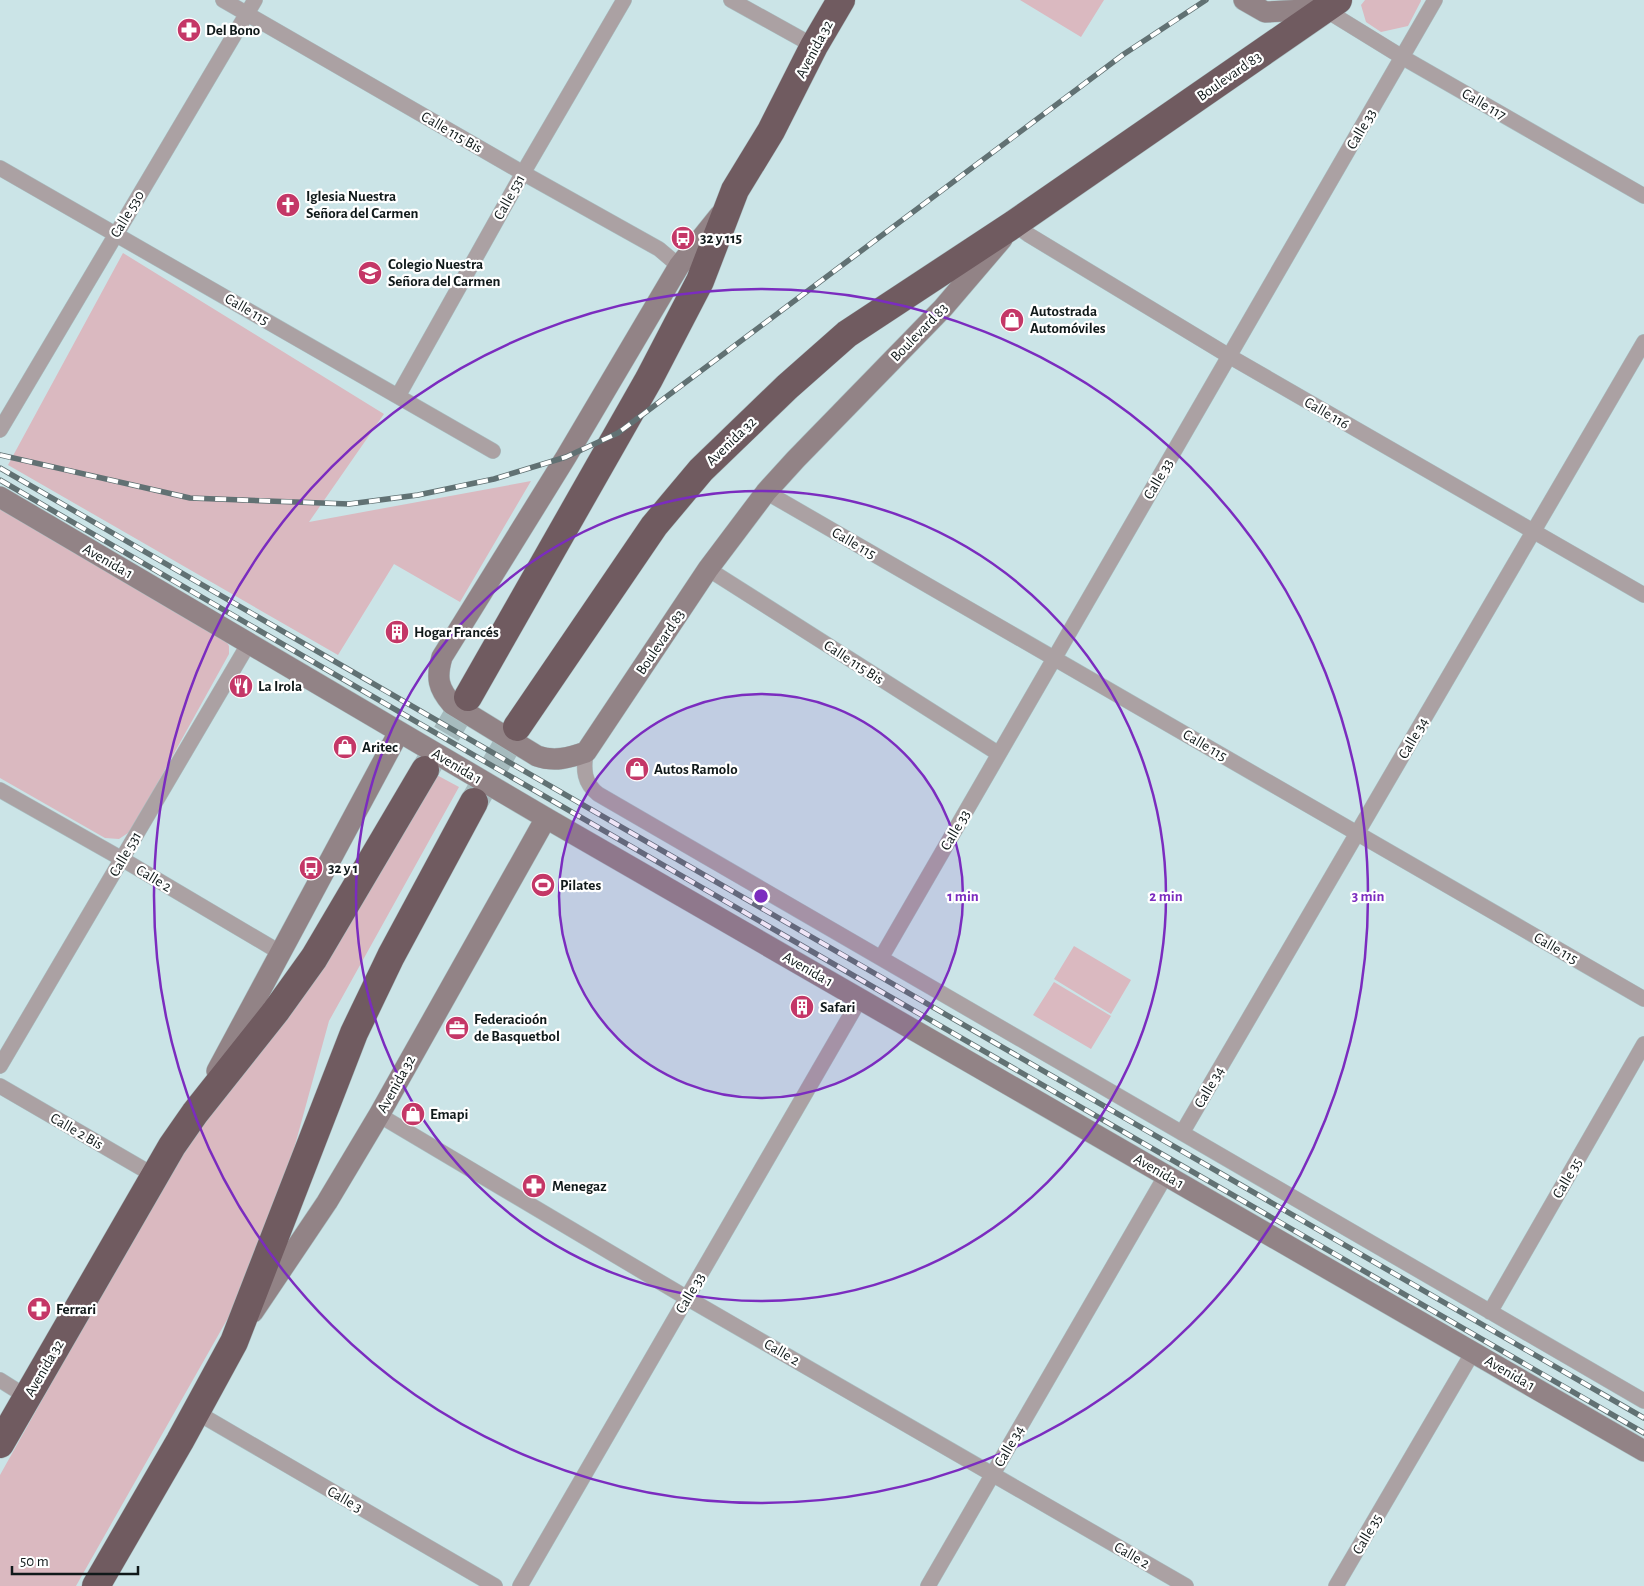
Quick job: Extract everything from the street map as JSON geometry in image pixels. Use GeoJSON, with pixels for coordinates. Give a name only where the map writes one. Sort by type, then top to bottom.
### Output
{"type":"FeatureCollection","features":[{"type":"Feature","properties":{"kind":"highway","name":"Avenida 32"},"geometry":{"type":"LineString","coordinates":[[468,697],[649,379],[700,281],[735,190],[771,131],[814,46],[841,0]]}},
{"type":"Feature","properties":{"kind":"highway","name":"Boulevard 83"},"geometry":{"type":"LineString","coordinates":[[1014,224],[1323,3]]}},
{"type":"Feature","properties":{"kind":"highway","name":"Avenida 32"},"geometry":{"type":"LineString","coordinates":[[517,727],[654,526],[701,470],[787,386],[847,334],[1014,224]]}},
{"type":"Feature","properties":{"kind":"highway","name":"Avenida 32"},"geometry":{"type":"LineString","coordinates":[[0,1444],[155,1176],[194,1113],[276,1010],[314,958],[425,770]]}},
{"type":"Feature","properties":{"kind":"highway","name":"Avenida 32"},"geometry":{"type":"LineString","coordinates":[[96,1586],[234,1342],[354,1033],[391,956],[474,802]]}},
{"type":"Feature","properties":{"kind":"street","name":"Calle 115 Bis"},"geometry":{"type":"LineString","coordinates":[[223,0],[522,173],[658,249],[679,266]]}},
{"type":"Feature","properties":{"kind":"street","name":"Calle 530"},"geometry":{"type":"LineString","coordinates":[[0,430],[255,0]]}},
{"type":"Feature","properties":{"kind":"street","name":"Calle 531"},"geometry":{"type":"LineString","coordinates":[[398,396],[522,173],[624,0]]}},
{"type":"Feature","properties":{"kind":"street"},"geometry":{"type":"LineString","coordinates":[[731,0],[814,46]]}},
{"type":"Feature","properties":{"kind":"street"},"geometry":{"type":"LineString","coordinates":[[1244,0],[1265,12],[1323,3]]}},
{"type":"Feature","properties":{"kind":"street","name":"Calle 33"},"geometry":{"type":"LineString","coordinates":[[881,958],[1435,0]]}},
{"type":"Feature","properties":{"kind":"street","name":"Calle 117"},"geometry":{"type":"LineString","coordinates":[[1323,3],[1402,57],[1644,196]]}},
{"type":"Feature","properties":{"kind":"street","name":"Calle 115"},"geometry":{"type":"LineString","coordinates":[[0,168],[493,451]]}},
{"type":"Feature","properties":{"kind":"street","name":"Avenida 32"},"geometry":{"type":"LineString","coordinates":[[586,752],[556,760],[537,756],[452,704],[443,694],[439,683],[438,671],[442,657],[566,457],[679,266],[730,203]]}},
{"type":"Feature","properties":{"kind":"street","name":"Calle 116"},"geometry":{"type":"LineString","coordinates":[[1014,224],[1029,235],[1229,356],[1644,595]]}},
{"type":"Feature","properties":{"kind":"street","name":"Boulevard 83"},"geometry":{"type":"LineString","coordinates":[[586,752],[708,569],[766,492],[943,308],[1014,224]]}},
{"type":"Feature","properties":{"kind":"street","name":"Calle 34"},"geometry":{"type":"LineString","coordinates":[[1182,1133],[1644,342]]}},
{"type":"Feature","properties":{"kind":"street","name":"Calle 115"},"geometry":{"type":"LineString","coordinates":[[766,492],[1644,999]]}},
{"type":"Feature","properties":{"kind":"street","name":"Avenida 1"},"geometry":{"type":"LineString","coordinates":[[0,497],[546,818],[1644,1451]]}},
{"type":"Feature","properties":{"kind":"street","name":"Calle 115 Bis"},"geometry":{"type":"LineString","coordinates":[[708,569],[999,754]]}},
{"type":"Feature","properties":{"kind":"street","name":"Calle 531"},"geometry":{"type":"LineString","coordinates":[[0,1066],[249,643]]}},
{"type":"Feature","properties":{"kind":"street","name":"Avenida 32"},"geometry":{"type":"LineString","coordinates":[[194,1113],[399,732]]}},
{"type":"Feature","properties":{"kind":"street"},"geometry":{"type":"LineString","coordinates":[[586,752],[584,770],[586,780],[590,788],[598,794],[1644,1401]]}},
{"type":"Feature","properties":{"kind":"street","name":"Calle 2"},"geometry":{"type":"LineString","coordinates":[[0,790],[122,859],[281,953]]}},
{"type":"Feature","properties":{"kind":"street","name":"Avenida 32"},"geometry":{"type":"LineString","coordinates":[[234,1342],[327,1202],[379,1115],[546,818]]}},
{"type":"Feature","properties":{"kind":"street","name":"Calle 33"},"geometry":{"type":"LineString","coordinates":[[520,1586],[860,1000]]}},
{"type":"Feature","properties":{"kind":"street","name":"Calle 35"},"geometry":{"type":"LineString","coordinates":[[1490,1312],[1644,1044]]}},
{"type":"Feature","properties":{"kind":"street","name":"Calle 2 Bis"},"geometry":{"type":"LineString","coordinates":[[0,1086],[155,1176]]}},
{"type":"Feature","properties":{"kind":"street","name":"Calle 2"},"geometry":{"type":"LineString","coordinates":[[379,1115],[687,1298],[1186,1586]]}},
{"type":"Feature","properties":{"kind":"street","name":"Calle 34"},"geometry":{"type":"LineString","coordinates":[[928,1586],[1166,1176]]}},
{"type":"Feature","properties":{"kind":"street","name":"Calle 35"},"geometry":{"type":"LineString","coordinates":[[1336,1586],[1472,1352]]}},
{"type":"Feature","properties":{"kind":"street"},"geometry":{"type":"LineString","coordinates":[[0,1380],[28,1397]]}},
{"type":"Feature","properties":{"kind":"street","name":"Calle 3"},"geometry":{"type":"LineString","coordinates":[[196,1412],[495,1586]]}},
{"type":"Feature","properties":{"kind":"shaded area"},"geometry":{"type":"Polygon","coordinates":[[[1020,0],[1104,0],[1081,37],[1020,0]]]}},
{"type":"Feature","properties":{"kind":"shaded area"},"geometry":{"type":"Polygon","coordinates":[[[1365,0],[1421,1],[1408,26],[1381,32],[1366,22],[1361,5],[1365,0]]]}},
{"type":"Feature","properties":{"kind":"shaded area"},"geometry":{"type":"Polygon","coordinates":[[[123,253],[384,414],[309,522],[531,481],[460,602],[394,564],[338,655],[8,465],[123,253]]]}},
{"type":"Feature","properties":{"kind":"shaded area"},"geometry":{"type":"Polygon","coordinates":[[[0,507],[224,637],[229,646],[229,654],[131,831],[119,839],[105,838],[0,778],[0,507]]]}},
{"type":"Feature","properties":{"kind":"shaded area"},"geometry":{"type":"Polygon","coordinates":[[[433,773],[459,787],[329,1021],[266,1251],[76,1586],[0,1586],[0,1475],[187,1141],[433,773]]]}},
{"type":"Feature","properties":{"kind":"shaded area"},"geometry":{"type":"Polygon","coordinates":[[[1074,946],[1131,980],[1111,1014],[1054,979],[1074,946]]]}},
{"type":"Feature","properties":{"kind":"shaded area"},"geometry":{"type":"Polygon","coordinates":[[[1054,982],[1111,1016],[1091,1049],[1033,1015],[1054,982]]]}},
{"type":"Feature","properties":{"kind":"tunnel"},"geometry":{"type":"LineString","coordinates":[[425,770],[468,697]]}},
{"type":"Feature","properties":{"kind":"tunnel"},"geometry":{"type":"LineString","coordinates":[[474,802],[517,727]]}},
{"type":"Feature","properties":{"kind":"railway"},"geometry":{"type":"LineString","coordinates":[[0,455],[190,498],[349,504],[418,495],[494,479],[566,457],[618,433],[1124,54],[1206,0]]}},
{"type":"Feature","properties":{"kind":"railway"},"geometry":{"type":"LineString","coordinates":[[0,468],[1644,1418]]}},
{"type":"Feature","properties":{"kind":"railway"},"geometry":{"type":"LineString","coordinates":[[0,480],[1644,1433]]}},
{"type":"Feature","properties":{"kind":"place","name":"Del Bono"},"geometry":{"type":"Point","coordinates":[189,30]}},
{"type":"Feature","properties":{"kind":"place","name":"Iglesia Nuestra Señora del Carmen"},"geometry":{"type":"Point","coordinates":[288,205]}},
{"type":"Feature","properties":{"kind":"place","name":"32 y 115"},"geometry":{"type":"Point","coordinates":[683,238]}},
{"type":"Feature","properties":{"kind":"place","name":"Colegio Nuestra Señora del Carmen"},"geometry":{"type":"Point","coordinates":[370,273]}},
{"type":"Feature","properties":{"kind":"place","name":"Autostrada Automóviles"},"geometry":{"type":"Point","coordinates":[1012,320]}},
{"type":"Feature","properties":{"kind":"place","name":"Hogar Francés"},"geometry":{"type":"Point","coordinates":[397,632]}},
{"type":"Feature","properties":{"kind":"place","name":"La Irola"},"geometry":{"type":"Point","coordinates":[241,686]}},
{"type":"Feature","properties":{"kind":"place","name":"Aritec"},"geometry":{"type":"Point","coordinates":[345,747]}},
{"type":"Feature","properties":{"kind":"place","name":"Autos Ramolo"},"geometry":{"type":"Point","coordinates":[637,769]}},
{"type":"Feature","properties":{"kind":"place","name":"32 y 1"},"geometry":{"type":"Point","coordinates":[311,868]}},
{"type":"Feature","properties":{"kind":"place","name":"Pilates"},"geometry":{"type":"Point","coordinates":[543,885]}},
{"type":"Feature","properties":{"kind":"place","name":"Safari"},"geometry":{"type":"Point","coordinates":[802,1007]}},
{"type":"Feature","properties":{"kind":"place","name":"Federacioón de Basquetbol"},"geometry":{"type":"Point","coordinates":[457,1028]}},
{"type":"Feature","properties":{"kind":"place","name":"Emapi"},"geometry":{"type":"Point","coordinates":[413,1114]}},
{"type":"Feature","properties":{"kind":"place","name":"Menegaz"},"geometry":{"type":"Point","coordinates":[534,1186]}},
{"type":"Feature","properties":{"kind":"place","name":"Ferrari"},"geometry":{"type":"Point","coordinates":[39,1309]}}]}
